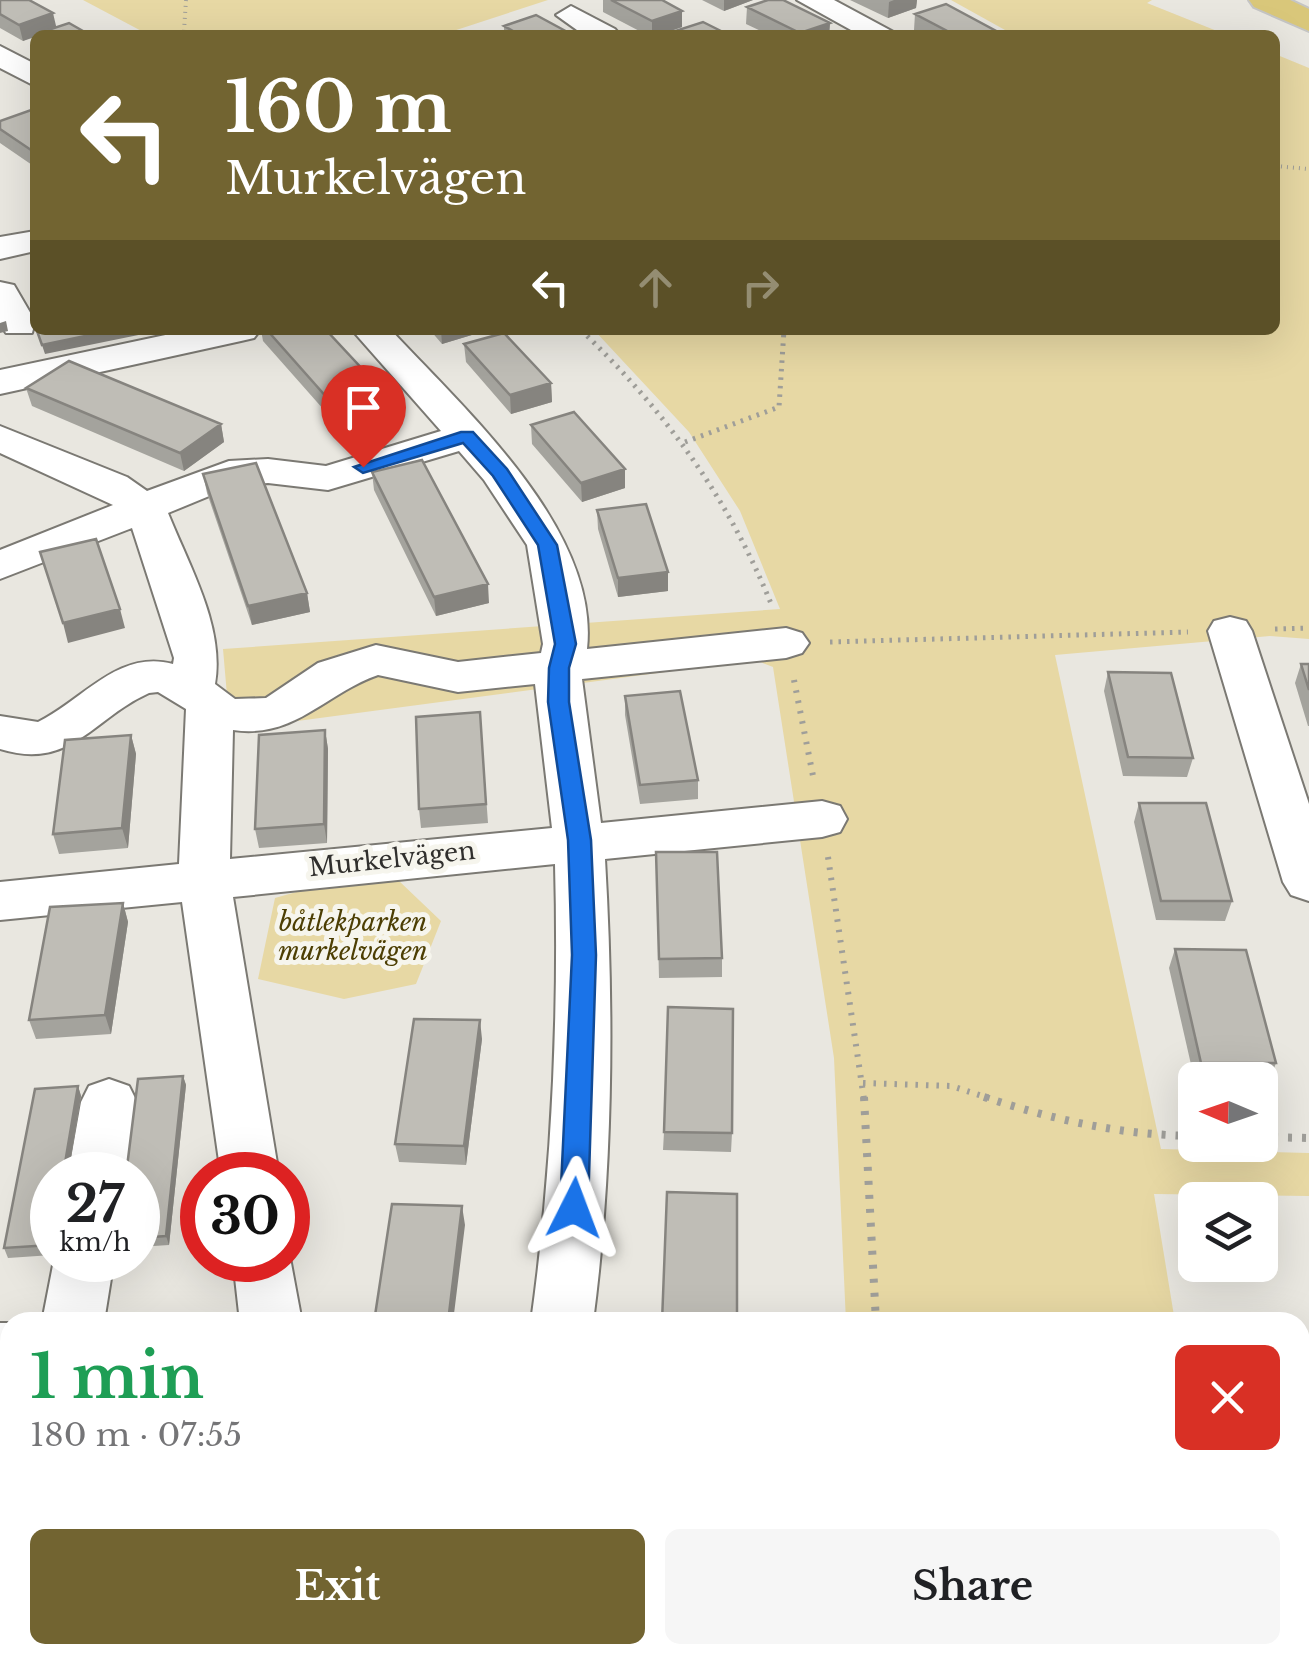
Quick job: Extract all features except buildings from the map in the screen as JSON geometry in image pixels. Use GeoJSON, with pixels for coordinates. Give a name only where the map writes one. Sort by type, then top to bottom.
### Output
{"type":"FeatureCollection","features":[{"type":"Feature","properties":{"kind":"main road"},"geometry":{"type":"LineString","coordinates":[[1265,0],[1309,22]]}},
{"type":"Feature","properties":{"kind":"street"},"geometry":{"type":"LineString","coordinates":[[811,0],[874,30]]}},
{"type":"Feature","properties":{"kind":"street"},"geometry":{"type":"LineString","coordinates":[[571,15],[596,30]]}},
{"type":"Feature","properties":{"kind":"street"},"geometry":{"type":"LineString","coordinates":[[0,55],[30,74]]}},
{"type":"Feature","properties":{"kind":"street"},"geometry":{"type":"LineString","coordinates":[[0,248],[30,241]]}},
{"type":"Feature","properties":{"kind":"street"},"geometry":{"type":"LineString","coordinates":[[7,304],[30,290]]}},
{"type":"Feature","properties":{"kind":"street"},"geometry":{"type":"LineString","coordinates":[[0,382],[218,335]]}},
{"type":"Feature","properties":{"kind":"street"},"geometry":{"type":"LineString","coordinates":[[376,335],[500,473],[548,545],[566,644],[559,668],[558,702],[580,840],[582,1073],[572,1242],[563,1312]]}},
{"type":"Feature","properties":{"kind":"street"},"geometry":{"type":"LineString","coordinates":[[0,566],[229,473],[268,471],[328,478],[467,436]]}},
{"type":"Feature","properties":{"kind":"street"},"geometry":{"type":"LineString","coordinates":[[0,438],[112,486],[146,509],[192,633],[201,696],[204,878],[246,1152]]}},
{"type":"Feature","properties":{"kind":"street"},"geometry":{"type":"LineString","coordinates":[[1230,630],[1294,791],[1309,882]]}},
{"type":"Feature","properties":{"kind":"street"},"geometry":{"type":"LineString","coordinates":[[0,732],[25,740],[56,734],[122,689],[150,677],[165,678],[201,696],[222,713],[250,717],[279,712],[334,674],[376,660],[458,677],[786,643]]}},
{"type":"Feature","properties":{"kind":"street","name":"Murkelvägen"},"geometry":{"type":"LineString","coordinates":[[0,901],[580,840],[822,819]]}},
{"type":"Feature","properties":{"kind":"street"},"geometry":{"type":"LineString","coordinates":[[101,1152],[109,1102]]}},
{"type":"Feature","properties":{"kind":"street"},"geometry":{"type":"LineString","coordinates":[[76,1312],[80,1282]]}},
{"type":"Feature","properties":{"kind":"street"},"geometry":{"type":"LineString","coordinates":[[266,1282],[270,1312]]}},
{"type":"Feature","properties":{"kind":"path"},"geometry":{"type":"LineString","coordinates":[[184,30],[186,0]]}},
{"type":"Feature","properties":{"kind":"path"},"geometry":{"type":"LineString","coordinates":[[1280,167],[1309,170]]}},
{"type":"Feature","properties":{"kind":"path"},"geometry":{"type":"LineString","coordinates":[[685,442],[779,407],[784,335]]}},
{"type":"Feature","properties":{"kind":"path"},"geometry":{"type":"LineString","coordinates":[[786,643],[1309,628]]}},
{"type":"Feature","properties":{"kind":"path"},"geometry":{"type":"LineString","coordinates":[[863,1084],[951,1086],[1064,1123],[1143,1135],[1178,1136]]}},
{"type":"Feature","properties":{"kind":"path"},"geometry":{"type":"LineString","coordinates":[[1278,1137],[1309,1138]]}},
{"type":"Feature","properties":{"kind":"green space"},"geometry":{"type":"Polygon","coordinates":[[[83,0],[548,0],[456,30],[140,30],[83,0]]]}},
{"type":"Feature","properties":{"kind":"green space"},"geometry":{"type":"Polygon","coordinates":[[[951,0],[1152,0],[1147,3],[1214,30],[1005,30],[951,0]]]}},
{"type":"Feature","properties":{"kind":"green space"},"geometry":{"type":"Polygon","coordinates":[[[1280,56],[1309,68],[1309,639],[1270,636],[1055,655],[1161,1149],[1178,1149],[1178,1162],[1278,1162],[1278,1152],[1309,1153],[1309,1196],[1278,1196],[1278,1182],[1178,1182],[1178,1194],[1154,1194],[1173,1312],[846,1312],[834,1058],[773,667],[755,660],[230,730],[223,649],[780,609],[740,511],[689,432],[599,335],[1280,335],[1280,56]]]}},
{"type":"Feature","properties":{"kind":"green space","name":"båtlekparken murkelvägen"},"geometry":{"type":"Polygon","coordinates":[[[346,878],[398,880],[441,921],[416,984],[344,999],[258,979],[275,898],[346,878]]]}},
{"type":"Feature","properties":{"kind":"route"},"geometry":{"type":"LineString","coordinates":[[363,467],[467,436],[500,473],[548,545],[566,644],[559,668],[558,702],[580,840],[584,955],[574,1208]]}}]}
